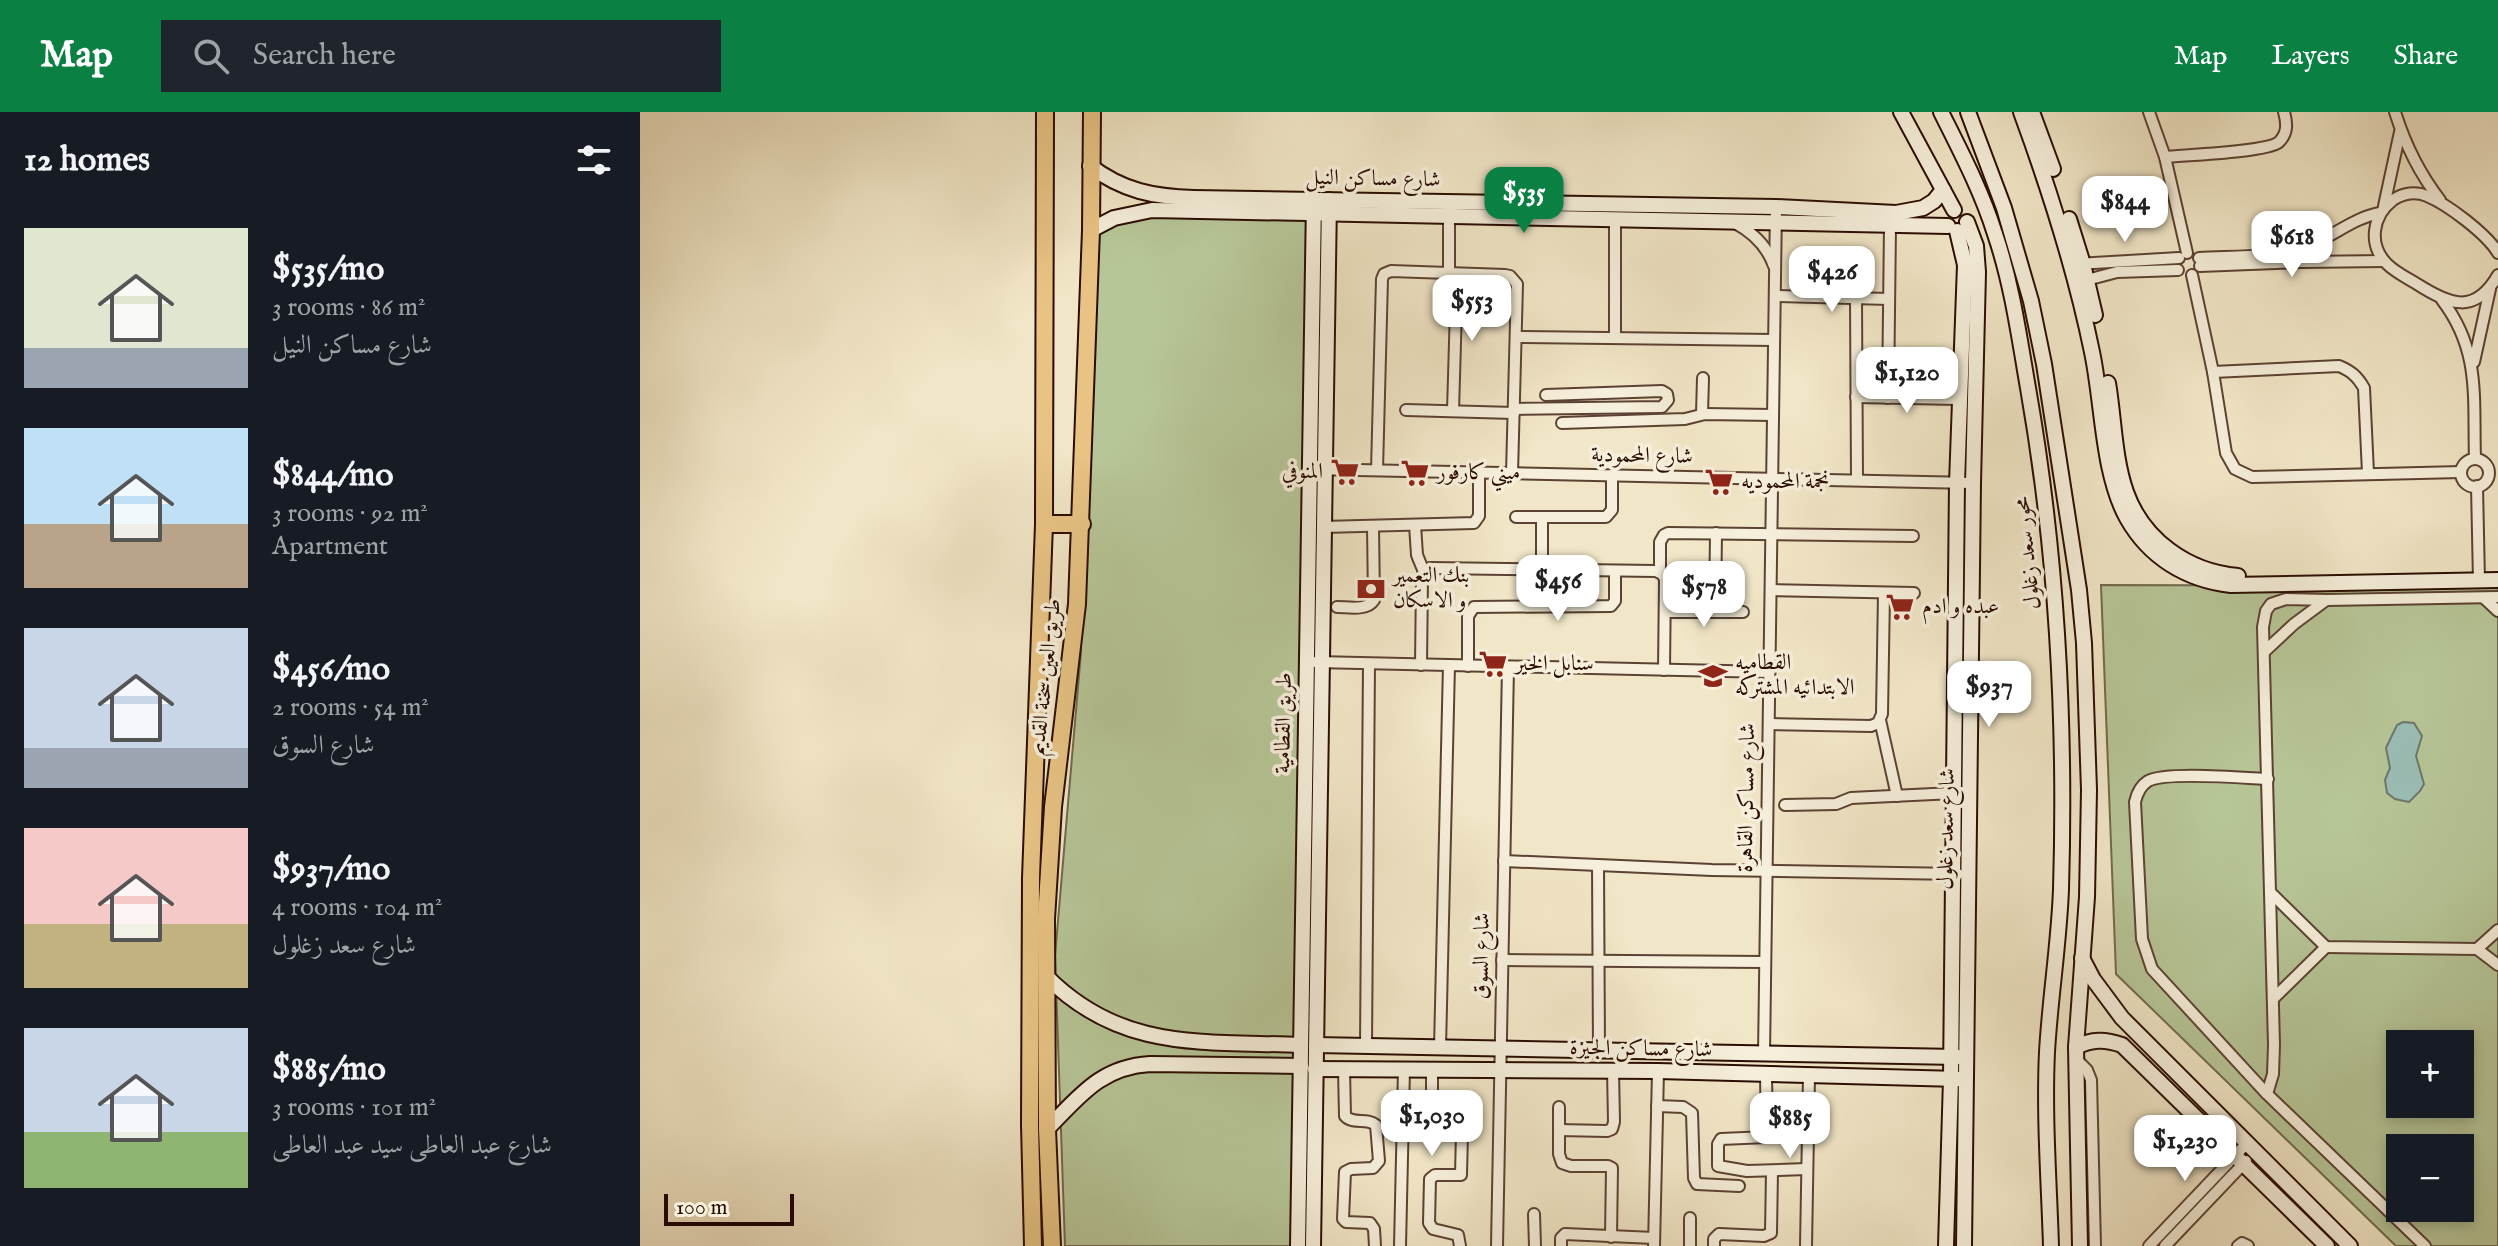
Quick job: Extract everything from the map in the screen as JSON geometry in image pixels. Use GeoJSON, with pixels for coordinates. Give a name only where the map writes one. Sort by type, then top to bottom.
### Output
{"type":"FeatureCollection","features":[{"type":"Feature","properties":{"kind":"main road","name":"طريق العين سخنة القديم"},"geometry":{"type":"LineString","coordinates":[[1033,1246],[1031,878],[1044,524],[1045,112]]}},
{"type":"Feature","properties":{"kind":"main road","name":"طريق العين سخنة القديم"},"geometry":{"type":"LineString","coordinates":[[1052,1246],[1046,976],[1050,841],[1073,649],[1082,524],[1092,112]]}},
{"type":"Feature","properties":{"kind":"main road"},"geometry":{"type":"LineString","coordinates":[[1044,524],[1082,524]]}},
{"type":"Feature","properties":{"kind":"street"},"geometry":{"type":"LineString","coordinates":[[1901,112],[1954,210],[1964,212],[1957,226]]}},
{"type":"Feature","properties":{"kind":"street","name":"محور سعد زغلول"},"geometry":{"type":"LineString","coordinates":[[1941,112],[1994,231],[2015,309],[2036,436],[2052,563],[2058,626],[2061,893],[2047,1055],[2051,1246]]}},
{"type":"Feature","properties":{"kind":"street","name":"محور سعد زغلول"},"geometry":{"type":"LineString","coordinates":[[1968,112],[2019,252],[2044,364],[2079,590],[2089,843],[2076,1053],[2088,1243]]}},
{"type":"Feature","properties":{"kind":"street"},"geometry":{"type":"LineString","coordinates":[[2021,112],[2078,263]]}},
{"type":"Feature","properties":{"kind":"street"},"geometry":{"type":"LineString","coordinates":[[2032,112],[2078,263],[2107,378],[2126,493],[2144,525],[2170,552],[2203,569],[2228,575],[2479,576],[2498,580]]}},
{"type":"Feature","properties":{"kind":"street"},"geometry":{"type":"LineString","coordinates":[[2149,112],[2165,157],[2186,275],[2197,267],[2301,249],[2382,210],[2398,196],[2411,193],[2430,197],[2493,238],[2498,253]]}},
{"type":"Feature","properties":{"kind":"street"},"geometry":{"type":"LineString","coordinates":[[2165,157],[2271,147],[2285,135],[2287,122],[2284,112]]}},
{"type":"Feature","properties":{"kind":"street"},"geometry":{"type":"LineString","coordinates":[[2395,112],[2419,170],[2443,205]]}},
{"type":"Feature","properties":{"kind":"street"},"geometry":{"type":"LineString","coordinates":[[2401,130],[2374,238],[2377,250],[2393,269],[2442,300],[2462,303],[2476,300],[2495,283]]}},
{"type":"Feature","properties":{"kind":"street","name":"شارع مساكن النيل"},"geometry":{"type":"LineString","coordinates":[[1090,166],[1126,188],[1152,196],[1449,214],[1730,220],[1776,214],[1890,225],[1957,226]]}},
{"type":"Feature","properties":{"kind":"street","name":"شارع مساكن النيل"},"geometry":{"type":"LineString","coordinates":[[1091,230],[1126,214],[1152,210],[1321,206],[1776,214],[1909,212],[1929,205],[1943,190]]}},
{"type":"Feature","properties":{"kind":"street","name":"طريق القطامية"},"geometry":{"type":"LineString","coordinates":[[1313,1246],[1308,1045],[1321,206]]}},
{"type":"Feature","properties":{"kind":"street"},"geometry":{"type":"LineString","coordinates":[[1449,214],[1453,274],[1453,411]]}},
{"type":"Feature","properties":{"kind":"street","name":"شارع مساكن القاهرة"},"geometry":{"type":"LineString","coordinates":[[1764,1054],[1776,214]]}},
{"type":"Feature","properties":{"kind":"street"},"geometry":{"type":"LineString","coordinates":[[1615,218],[1615,338]]}},
{"type":"Feature","properties":{"kind":"street"},"geometry":{"type":"LineString","coordinates":[[1730,220],[1748,230],[1762,244],[1776,270]]}},
{"type":"Feature","properties":{"kind":"street"},"geometry":{"type":"LineString","coordinates":[[1888,398],[1890,225]]}},
{"type":"Feature","properties":{"kind":"street","name":"شارع سعد زغلول"},"geometry":{"type":"LineString","coordinates":[[1957,226],[1971,298],[1973,483],[1961,874],[1951,1057],[1959,1079],[1964,1246]]}},
{"type":"Feature","properties":{"kind":"street"},"geometry":{"type":"LineString","coordinates":[[2082,281],[2181,260],[2194,254],[2226,453],[2235,469],[2243,475],[2461,472]]}},
{"type":"Feature","properties":{"kind":"street"},"geometry":{"type":"LineString","coordinates":[[2078,263],[2181,260]]}},
{"type":"Feature","properties":{"kind":"street"},"geometry":{"type":"LineString","coordinates":[[2197,267],[2384,261]]}},
{"type":"Feature","properties":{"kind":"street"},"geometry":{"type":"LineString","coordinates":[[1377,470],[1382,276],[1391,271],[1505,275],[1514,280],[1518,289],[1512,473]]}},
{"type":"Feature","properties":{"kind":"street"},"geometry":{"type":"LineString","coordinates":[[2473,367],[2495,283]]}},
{"type":"Feature","properties":{"kind":"street"},"geometry":{"type":"LineString","coordinates":[[1775,296],[1889,299]]}},
{"type":"Feature","properties":{"kind":"street"},"geometry":{"type":"LineString","coordinates":[[1856,298],[1857,480]]}},
{"type":"Feature","properties":{"kind":"street","name":"شارع سعد زغلول"},"geometry":{"type":"LineString","coordinates":[[1946,1246],[1959,1079],[1967,1057],[1961,874],[1954,793],[1959,399],[1971,298]]}},
{"type":"Feature","properties":{"kind":"street"},"geometry":{"type":"LineString","coordinates":[[2442,300],[2462,331],[2473,367],[2475,459]]}},
{"type":"Feature","properties":{"kind":"street"},"geometry":{"type":"LineString","coordinates":[[1516,337],[1774,340]]}},
{"type":"Feature","properties":{"kind":"street"},"geometry":{"type":"LineString","coordinates":[[2213,372],[2339,366],[2350,370],[2364,388],[2368,473]]}},
{"type":"Feature","properties":{"kind":"street"},"geometry":{"type":"LineString","coordinates":[[1702,414],[1703,378]]}},
{"type":"Feature","properties":{"kind":"street"},"geometry":{"type":"LineString","coordinates":[[1406,410],[1662,407],[1668,400],[1667,394],[1662,391],[1546,395]]}},
{"type":"Feature","properties":{"kind":"street"},"geometry":{"type":"LineString","coordinates":[[1604,395],[1604,408]]}},
{"type":"Feature","properties":{"kind":"street"},"geometry":{"type":"LineString","coordinates":[[1856,397],[1959,399]]}},
{"type":"Feature","properties":{"kind":"street"},"geometry":{"type":"LineString","coordinates":[[1562,423],[1685,419],[1702,414],[1773,415]]}},
{"type":"Feature","properties":{"kind":"street"},"geometry":{"type":"LineString","coordinates":[[2475,459],[2493,473],[2477,486],[2466,484],[2461,472],[2464,464],[2475,459]]}},
{"type":"Feature","properties":{"kind":"street","name":"طريق القطامية"},"geometry":{"type":"LineString","coordinates":[[1314,662],[1323,527],[1317,469]]}},
{"type":"Feature","properties":{"kind":"street","name":"شارع المحمودية"},"geometry":{"type":"LineString","coordinates":[[1317,469],[1973,483]]}},
{"type":"Feature","properties":{"kind":"street"},"geometry":{"type":"LineString","coordinates":[[1323,527],[1474,523],[1479,516],[1479,472]]}},
{"type":"Feature","properties":{"kind":"street"},"geometry":{"type":"LineString","coordinates":[[1516,517],[1609,516],[1612,510],[1612,475]]}},
{"type":"Feature","properties":{"kind":"street"},"geometry":{"type":"LineString","coordinates":[[2477,486],[2479,576]]}},
{"type":"Feature","properties":{"kind":"street"},"geometry":{"type":"LineString","coordinates":[[1542,517],[1542,569]]}},
{"type":"Feature","properties":{"kind":"street"},"geometry":{"type":"LineString","coordinates":[[1415,525],[1417,555],[1424,572],[1421,665]]}},
{"type":"Feature","properties":{"kind":"street"},"geometry":{"type":"LineString","coordinates":[[1337,607],[1365,607],[1374,600],[1373,526]]}},
{"type":"Feature","properties":{"kind":"street"},"geometry":{"type":"LineString","coordinates":[[1715,612],[1716,533]]}},
{"type":"Feature","properties":{"kind":"street"},"geometry":{"type":"LineString","coordinates":[[1664,670],[1665,579],[1660,572],[1660,542],[1664,535],[1772,533],[1913,536]]}},
{"type":"Feature","properties":{"kind":"street"},"geometry":{"type":"LineString","coordinates":[[1424,572],[1433,568],[1660,572]]}},
{"type":"Feature","properties":{"kind":"street"},"geometry":{"type":"LineString","coordinates":[[1468,666],[1468,616],[1474,607],[1611,606],[1615,601],[1615,571]]}},
{"type":"Feature","properties":{"kind":"street"},"geometry":{"type":"LineString","coordinates":[[2479,576],[2498,572]]}},
{"type":"Feature","properties":{"kind":"street"},"geometry":{"type":"LineString","coordinates":[[1771,590],[1914,593]]}},
{"type":"Feature","properties":{"kind":"street"},"geometry":{"type":"LineString","coordinates":[[1884,593],[1880,720],[1897,796]]}},
{"type":"Feature","properties":{"kind":"street"},"geometry":{"type":"LineString","coordinates":[[2267,1094],[2274,1067],[2274,998],[2263,618],[2271,604],[2286,599],[2498,597]]}},
{"type":"Feature","properties":{"kind":"street"},"geometry":{"type":"LineString","coordinates":[[2484,598],[2498,611]]}},
{"type":"Feature","properties":{"kind":"street"},"geometry":{"type":"LineString","coordinates":[[2264,652],[2294,624],[2327,600]]}},
{"type":"Feature","properties":{"kind":"street"},"geometry":{"type":"LineString","coordinates":[[1665,612],[1743,612]]}},
{"type":"Feature","properties":{"kind":"street"},"geometry":{"type":"LineString","coordinates":[[1314,662],[1769,672]]}},
{"type":"Feature","properties":{"kind":"street"},"geometry":{"type":"LineString","coordinates":[[1366,1045],[1369,664]]}},
{"type":"Feature","properties":{"kind":"street"},"geometry":{"type":"LineString","coordinates":[[1440,1048],[1449,665]]}},
{"type":"Feature","properties":{"kind":"street","name":"شارع السوق"},"geometry":{"type":"LineString","coordinates":[[1497,1246],[1508,667]]}},
{"type":"Feature","properties":{"kind":"street"},"geometry":{"type":"LineString","coordinates":[[1769,724],[1871,726],[1880,720]]}},
{"type":"Feature","properties":{"kind":"street"},"geometry":{"type":"LineString","coordinates":[[2060,731],[2071,720],[2080,720],[2086,725]]}},
{"type":"Feature","properties":{"kind":"street"},"geometry":{"type":"LineString","coordinates":[[2268,779],[2205,776],[2156,778],[2140,789],[2135,802],[2142,939],[2148,959],[2158,977],[2267,1094],[2425,1246]]}},
{"type":"Feature","properties":{"kind":"street"},"geometry":{"type":"LineString","coordinates":[[1785,805],[1836,804],[1851,798],[1954,793]]}},
{"type":"Feature","properties":{"kind":"street"},"geometry":{"type":"LineString","coordinates":[[1504,861],[1712,870],[1961,874]]}},
{"type":"Feature","properties":{"kind":"street"},"geometry":{"type":"LineString","coordinates":[[1598,865],[1599,1050]]}},
{"type":"Feature","properties":{"kind":"street"},"geometry":{"type":"LineString","coordinates":[[2271,893],[2326,947],[2477,949],[2498,965]]}},
{"type":"Feature","properties":{"kind":"street"},"geometry":{"type":"LineString","coordinates":[[2477,949],[2498,930]]}},
{"type":"Feature","properties":{"kind":"street"},"geometry":{"type":"LineString","coordinates":[[2274,998],[2326,947]]}},
{"type":"Feature","properties":{"kind":"street"},"geometry":{"type":"LineString","coordinates":[[2082,958],[2107,1000],[2133,1028],[2350,1246]]}},
{"type":"Feature","properties":{"kind":"street"},"geometry":{"type":"LineString","coordinates":[[1502,960],[1765,962]]}},
{"type":"Feature","properties":{"kind":"street","name":"شارع مساكن الجيزة"},"geometry":{"type":"LineString","coordinates":[[1046,976],[1085,1009],[1120,1027],[1169,1039],[1440,1048],[1967,1057]]}},
{"type":"Feature","properties":{"kind":"street"},"geometry":{"type":"LineString","coordinates":[[2122,1045],[2133,1028]]}},
{"type":"Feature","properties":{"kind":"street"},"geometry":{"type":"LineString","coordinates":[[2076,1053],[2089,1041],[2122,1045],[2327,1246]]}},
{"type":"Feature","properties":{"kind":"street","name":"شارع مساكن الجيزة"},"geometry":{"type":"LineString","coordinates":[[1047,1129],[1094,1082],[1128,1066],[1150,1064],[1344,1069],[1613,1070],[1959,1079]]}},
{"type":"Feature","properties":{"kind":"street","name":"طريق القطامية"},"geometry":{"type":"LineString","coordinates":[[1298,1246],[1308,1067]]}},
{"type":"Feature","properties":{"kind":"street"},"geometry":{"type":"LineString","coordinates":[[1432,1068],[1432,1122],[1440,1129],[1462,1133],[1461,1175],[1440,1174],[1430,1179],[1429,1223],[1433,1229],[1458,1235],[1460,1246]]}},
{"type":"Feature","properties":{"kind":"street"},"geometry":{"type":"LineString","coordinates":[[1344,1069],[1345,1116],[1351,1120],[1370,1120],[1376,1125],[1379,1161],[1373,1168],[1345,1172],[1343,1219],[1346,1222],[1370,1223],[1374,1229],[1375,1246]]}},
{"type":"Feature","properties":{"kind":"street"},"geometry":{"type":"LineString","coordinates":[[1400,1246],[1404,1069]]}},
{"type":"Feature","properties":{"kind":"street"},"geometry":{"type":"LineString","coordinates":[[1559,1130],[1612,1129],[1613,1070]]}},
{"type":"Feature","properties":{"kind":"street"},"geometry":{"type":"LineString","coordinates":[[1561,1246],[1561,1238],[1565,1234],[1654,1242],[1658,1071]]}},
{"type":"Feature","properties":{"kind":"street"},"geometry":{"type":"LineString","coordinates":[[1766,1074],[1767,1137],[1721,1139],[1717,1165],[1723,1169],[1807,1169]]}},
{"type":"Feature","properties":{"kind":"street"},"geometry":{"type":"LineString","coordinates":[[1806,1246],[1809,1075]]}},
{"type":"Feature","properties":{"kind":"street"},"geometry":{"type":"LineString","coordinates":[[1657,1106],[1683,1107],[1692,1113],[1694,1178],[1697,1184],[1739,1186]]}},
{"type":"Feature","properties":{"kind":"street"},"geometry":{"type":"LineString","coordinates":[[1559,1107],[1559,1154],[1562,1163],[1612,1168],[1611,1237]]}},
{"type":"Feature","properties":{"kind":"street"},"geometry":{"type":"LineString","coordinates":[[2149,1246],[2251,1148]]}},
{"type":"Feature","properties":{"kind":"street"},"geometry":{"type":"LineString","coordinates":[[2165,1246],[2239,1160]]}},
{"type":"Feature","properties":{"kind":"street"},"geometry":{"type":"LineString","coordinates":[[1714,1246],[1714,1239],[1719,1234],[1764,1236],[1771,1233],[1772,1171]]}},
{"type":"Feature","properties":{"kind":"street"},"geometry":{"type":"LineString","coordinates":[[1534,1214],[1535,1246]]}},
{"type":"Feature","properties":{"kind":"street"},"geometry":{"type":"LineString","coordinates":[[1690,1218],[1690,1246]]}},
{"type":"Feature","properties":{"kind":"street"},"geometry":{"type":"LineString","coordinates":[[2238,1246],[2242,1243],[2248,1246]]}},
{"type":"Feature","properties":{"kind":"green space"},"geometry":{"type":"Polygon","coordinates":[[[1165,210],[1313,212],[1292,1246],[1065,1246],[1055,956],[1081,652],[1082,524],[1096,228],[1165,210]]]}},
{"type":"Feature","properties":{"kind":"green space"},"geometry":{"type":"Polygon","coordinates":[[[2101,585],[2498,586],[2498,1246],[2396,1246],[2116,974],[2101,585]]]}},
{"type":"Feature","properties":{"kind":"water"},"geometry":{"type":"Polygon","coordinates":[[[2414,723],[2422,736],[2416,756],[2424,784],[2409,802],[2395,799],[2387,793],[2385,780],[2390,768],[2386,748],[2397,725],[2414,723]]]}},
{"type":"Feature","properties":{"kind":"place","name":"المنوفي"},"geometry":{"type":"Point","coordinates":[1345,472]}},
{"type":"Feature","properties":{"kind":"place","name":"ميني كارفور"},"geometry":{"type":"Point","coordinates":[1415,473]}},
{"type":"Feature","properties":{"kind":"place","name":"نجمة المحموديه"},"geometry":{"type":"Point","coordinates":[1719,482]}},
{"type":"Feature","properties":{"kind":"place","name":"بنك التعمير و الاسكان"},"geometry":{"type":"Point","coordinates":[1371,589]}},
{"type":"Feature","properties":{"kind":"place","name":"عبده و ادم"},"geometry":{"type":"Point","coordinates":[1900,607]}},
{"type":"Feature","properties":{"kind":"place","name":"سنابل الخير"},"geometry":{"type":"Point","coordinates":[1493,664]}},
{"type":"Feature","properties":{"kind":"place","name":"القطاميه الابتدائيه المشتركه"},"geometry":{"type":"Point","coordinates":[1713,676]}}]}
